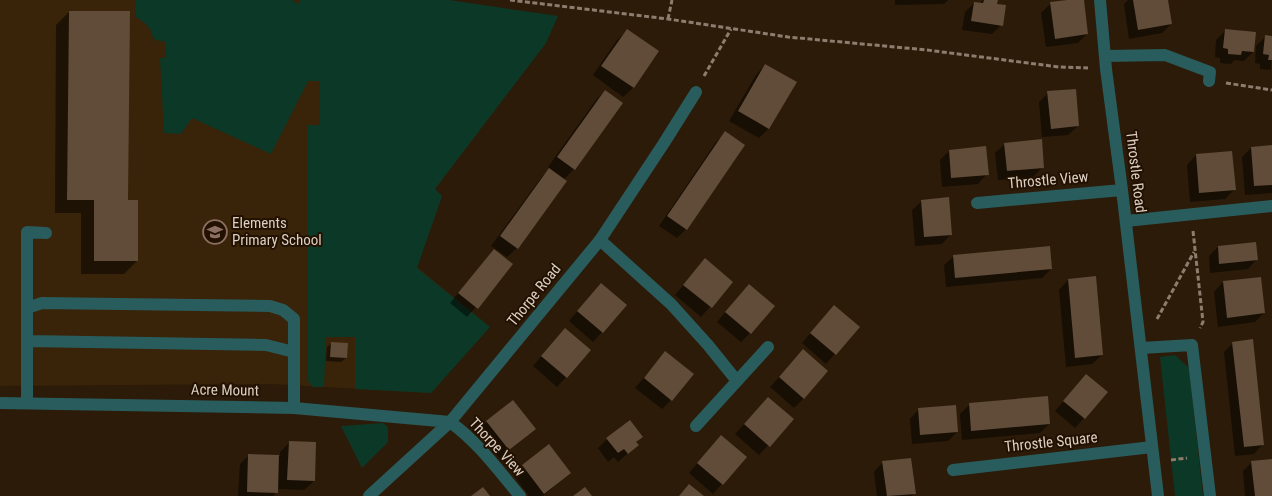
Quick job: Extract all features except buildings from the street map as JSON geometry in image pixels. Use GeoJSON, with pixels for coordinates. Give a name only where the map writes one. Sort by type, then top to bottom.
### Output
{"type":"FeatureCollection","features":[{"type":"Feature","properties":{"kind":"street","name":"Throstle Road"},"geometry":{"type":"LineString","coordinates":[[1100,0],[1105,63],[1126,221],[1158,496]]}},
{"type":"Feature","properties":{"kind":"street"},"geometry":{"type":"LineString","coordinates":[[1105,63],[1166,56],[1210,72],[1209,81]]}},
{"type":"Feature","properties":{"kind":"street","name":"Thorpe Road"},"geometry":{"type":"LineString","coordinates":[[369,496],[450,422],[600,240],[696,92]]}},
{"type":"Feature","properties":{"kind":"street","name":"Throstle View"},"geometry":{"type":"LineString","coordinates":[[977,203],[1122,190]]}},
{"type":"Feature","properties":{"kind":"street"},"geometry":{"type":"LineString","coordinates":[[1126,221],[1272,206]]}},
{"type":"Feature","properties":{"kind":"street"},"geometry":{"type":"LineString","coordinates":[[27,403],[27,232],[46,232]]}},
{"type":"Feature","properties":{"kind":"street"},"geometry":{"type":"LineString","coordinates":[[600,240],[671,304],[737,381]]}},
{"type":"Feature","properties":{"kind":"street"},"geometry":{"type":"LineString","coordinates":[[27,308],[42,304],[270,306],[282,310],[294,319],[294,408]]}},
{"type":"Feature","properties":{"kind":"street"},"geometry":{"type":"LineString","coordinates":[[27,342],[266,345],[294,352]]}},
{"type":"Feature","properties":{"kind":"street"},"geometry":{"type":"LineString","coordinates":[[1141,348],[1192,345],[1210,496]]}},
{"type":"Feature","properties":{"kind":"street"},"geometry":{"type":"LineString","coordinates":[[696,426],[768,347]]}},
{"type":"Feature","properties":{"kind":"street","name":"Acre Mount"},"geometry":{"type":"LineString","coordinates":[[0,403],[294,408],[450,422]]}},
{"type":"Feature","properties":{"kind":"street","name":"Thorpe View"},"geometry":{"type":"LineString","coordinates":[[450,422],[463,431],[480,448],[520,496]]}},
{"type":"Feature","properties":{"kind":"street","name":"Throstle Square"},"geometry":{"type":"LineString","coordinates":[[953,470],[1152,447]]}},
{"type":"Feature","properties":{"kind":"path"},"geometry":{"type":"LineString","coordinates":[[510,0],[668,19],[788,37],[927,50],[1040,65],[1105,63]]}},
{"type":"Feature","properties":{"kind":"path"},"geometry":{"type":"LineString","coordinates":[[668,19],[672,0]]}},
{"type":"Feature","properties":{"kind":"path"},"geometry":{"type":"LineString","coordinates":[[696,92],[731,29]]}},
{"type":"Feature","properties":{"kind":"path"},"geometry":{"type":"LineString","coordinates":[[1191,214],[1203,322],[1192,345]]}},
{"type":"Feature","properties":{"kind":"path"},"geometry":{"type":"LineString","coordinates":[[1141,348],[1194,252]]}},
{"type":"Feature","properties":{"kind":"path"},"geometry":{"type":"LineString","coordinates":[[1154,462],[1205,456]]}},
{"type":"Feature","properties":{"kind":"shaded area","name":"Elements Primary School"},"geometry":{"type":"Polygon","coordinates":[[[0,0],[443,0],[546,43],[435,189],[442,196],[417,267],[490,327],[431,393],[271,384],[0,386],[0,0]]]}},
{"type":"Feature","properties":{"kind":"green space"},"geometry":{"type":"Polygon","coordinates":[[[136,0],[292,0],[300,5],[300,0],[449,0],[558,16],[546,43],[435,189],[442,196],[417,268],[490,327],[431,393],[355,389],[355,337],[326,337],[324,387],[313,387],[308,381],[307,125],[320,125],[320,81],[308,81],[271,154],[192,118],[181,134],[164,133],[160,58],[166,58],[166,42],[153,38],[149,28],[135,16],[136,0]]]}},
{"type":"Feature","properties":{"kind":"green space"},"geometry":{"type":"Polygon","coordinates":[[[1175,355],[1189,368],[1203,496],[1175,496],[1160,357],[1175,355]]]}},
{"type":"Feature","properties":{"kind":"green space"},"geometry":{"type":"Polygon","coordinates":[[[383,423],[388,427],[388,442],[362,468],[341,426],[383,423]]]}},
{"type":"Feature","properties":{"kind":"place","name":"Elements Primary School"},"geometry":{"type":"Point","coordinates":[215,232]}}]}
